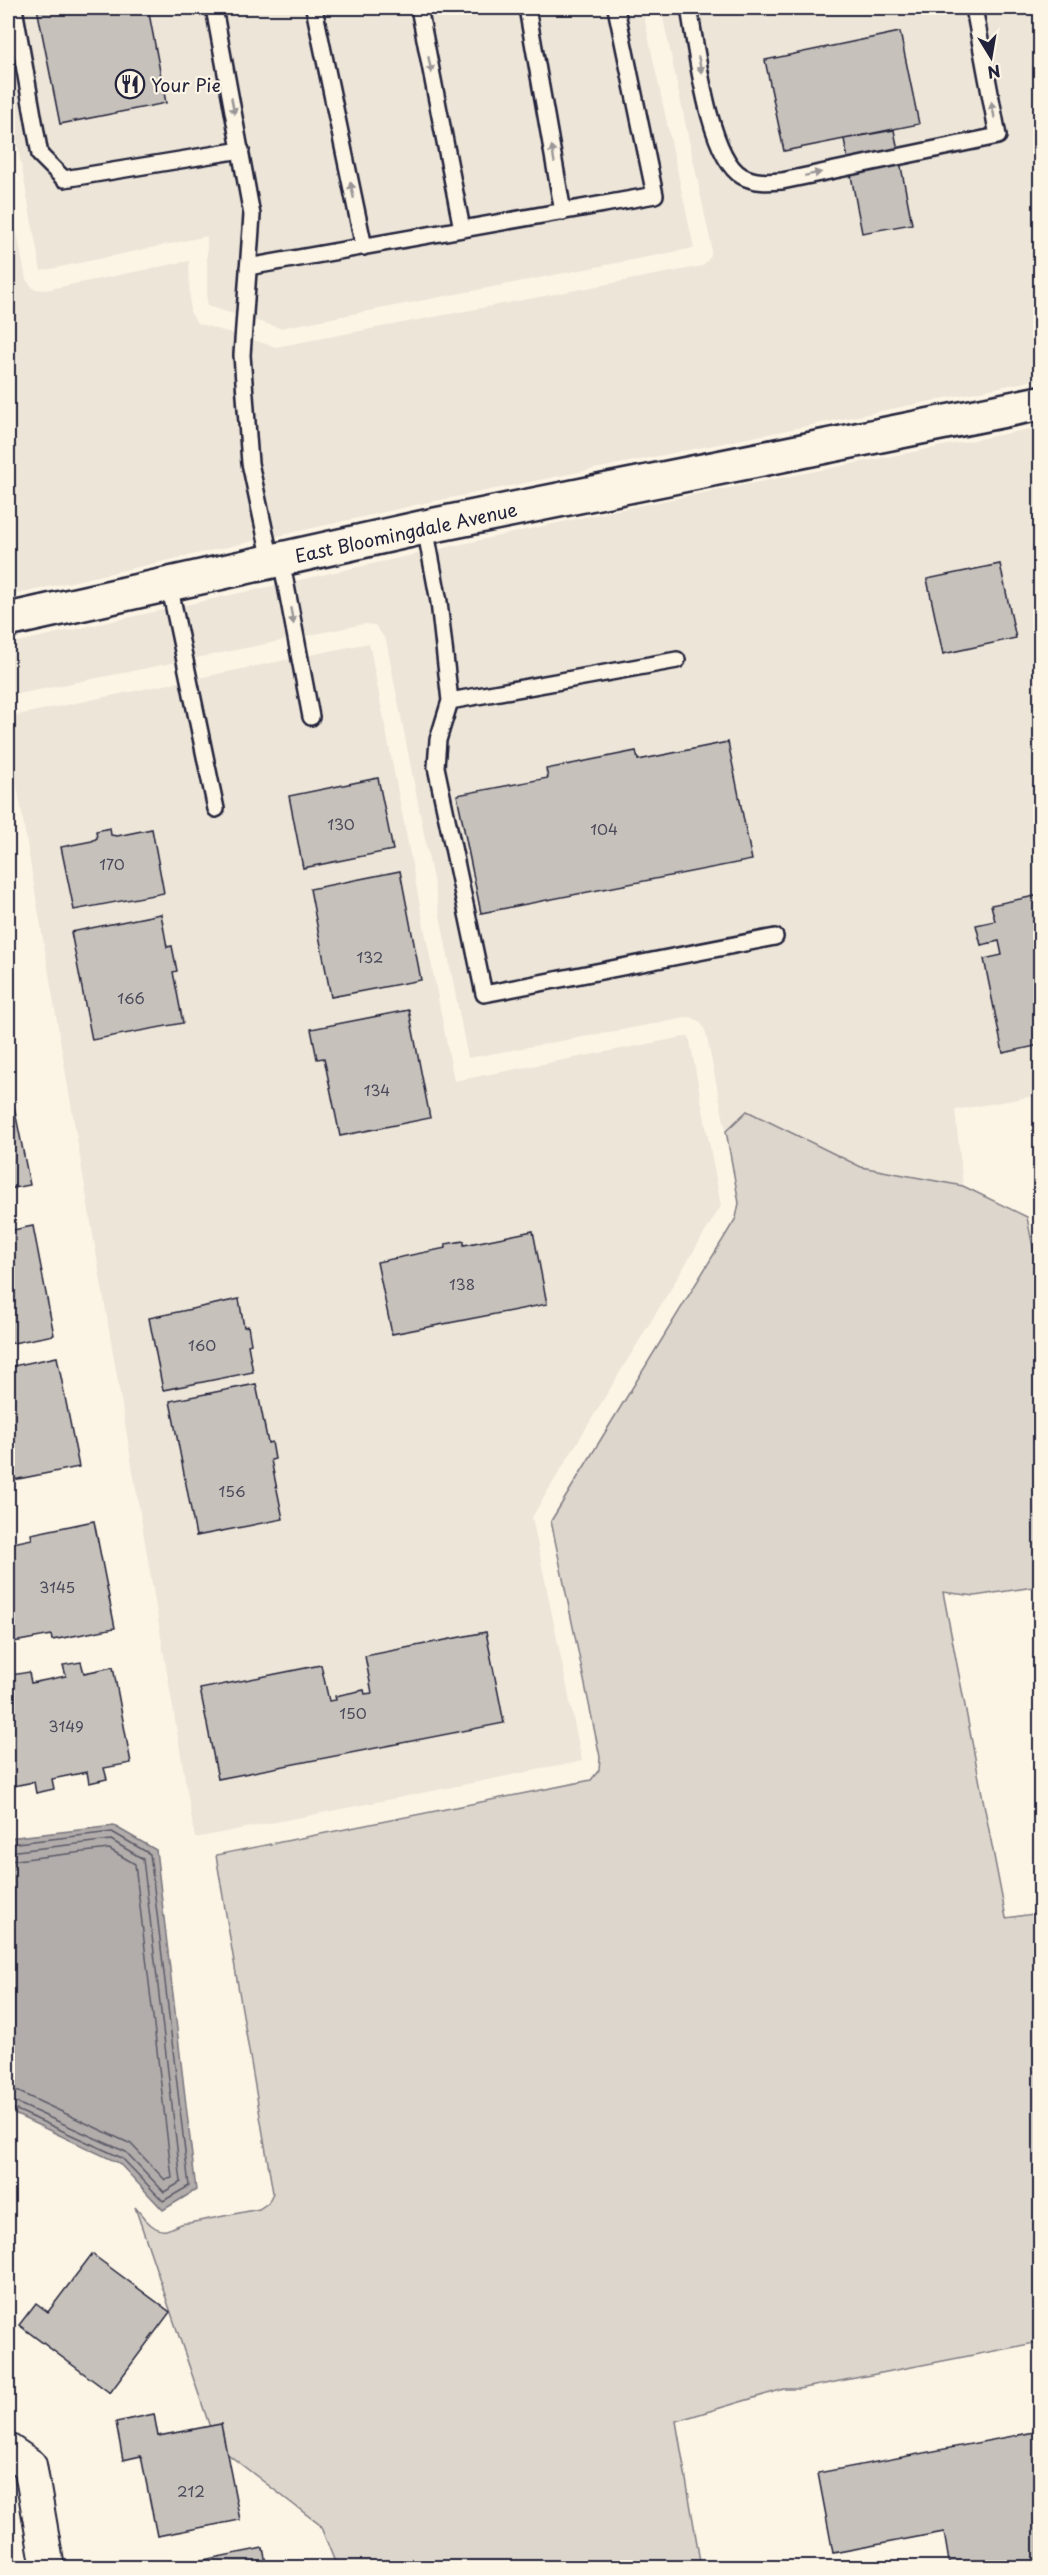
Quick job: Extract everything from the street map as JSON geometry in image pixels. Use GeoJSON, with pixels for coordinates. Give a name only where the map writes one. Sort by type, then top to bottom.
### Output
{"type":"FeatureCollection","features":[{"type":"Feature","properties":{"kind":"main road","name":"East Bloomingdale Avenue"},"geometry":{"type":"LineString","coordinates":[[8,620],[425,527],[1041,403]]}},
{"type":"Feature","properties":{"kind":"street"},"geometry":{"type":"LineString","coordinates":[[8,2450],[30,2465],[48,2568]]}},
{"type":"Feature","properties":{"kind":"lane"},"geometry":{"type":"LineString","coordinates":[[14,8],[40,155],[64,179],[241,150]]}},
{"type":"Feature","properties":{"kind":"lane"},"geometry":{"type":"LineString","coordinates":[[214,8],[252,215],[242,355],[250,463],[276,560],[311,717]]}},
{"type":"Feature","properties":{"kind":"lane"},"geometry":{"type":"LineString","coordinates":[[314,8],[364,247]]}},
{"type":"Feature","properties":{"kind":"lane"},"geometry":{"type":"LineString","coordinates":[[419,8],[462,229]]}},
{"type":"Feature","properties":{"kind":"lane"},"geometry":{"type":"LineString","coordinates":[[527,8],[563,212]]}},
{"type":"Feature","properties":{"kind":"lane"},"geometry":{"type":"LineString","coordinates":[[248,267],[655,195],[616,8]]}},
{"type":"Feature","properties":{"kind":"lane"},"geometry":{"type":"LineString","coordinates":[[689,8],[712,124],[722,154],[741,176],[761,182],[782,181],[999,136],[974,8]]}},
{"type":"Feature","properties":{"kind":"lane"},"geometry":{"type":"LineString","coordinates":[[425,527],[440,602],[450,701],[438,740],[436,768],[484,994],[775,937]]}},
{"type":"Feature","properties":{"kind":"lane"},"geometry":{"type":"LineString","coordinates":[[169,584],[216,809]]}},
{"type":"Feature","properties":{"kind":"lane"},"geometry":{"type":"LineString","coordinates":[[450,701],[677,660]]}},
{"type":"Feature","properties":{"kind":"shaded area"},"geometry":{"type":"Polygon","coordinates":[[[8,8],[642,8],[694,248],[280,328],[207,306],[207,236],[41,271],[8,94],[8,8]]]}},
{"type":"Feature","properties":{"kind":"shaded area"},"geometry":{"type":"Polygon","coordinates":[[[661,8],[1040,8],[1040,379],[420,504],[8,596],[8,184],[26,280],[34,289],[45,290],[189,261],[190,312],[197,323],[276,347],[703,266],[711,256],[711,244],[661,8]]]}},
{"type":"Feature","properties":{"kind":"shaded area"},"geometry":{"type":"Polygon","coordinates":[[[1040,427],[1040,1095],[955,1110],[963,1186],[861,1167],[747,1111],[726,1131],[706,1033],[701,1022],[691,1017],[468,1058],[386,640],[375,625],[364,624],[8,696],[8,644],[617,510],[1040,427]]]}},
{"type":"Feature","properties":{"kind":"shaded area"},"geometry":{"type":"Polygon","coordinates":[[[369,643],[454,1081],[689,1036],[721,1206],[532,1517],[582,1761],[195,1838],[8,731],[8,717],[369,643]]]}},
{"type":"Feature","properties":{"kind":"shaded area"},"geometry":{"type":"Polygon","coordinates":[[[747,1111],[861,1167],[963,1186],[1027,1217],[1040,1284],[1040,1586],[975,1596],[943,1592],[1006,1918],[1040,1913],[1040,2342],[799,2389],[784,2389],[676,2421],[701,2567],[337,2567],[320,2525],[216,2445],[135,2207],[157,2229],[166,2230],[183,2223],[259,2209],[268,2203],[273,2193],[216,1855],[591,1780],[599,1770],[600,1757],[551,1521],[736,1218],[739,1203],[726,1131],[747,1111]]]}},
{"type":"Feature","properties":{"kind":"water"},"geometry":{"type":"Polygon","coordinates":[[[114,1826],[156,1850],[196,2190],[163,2210],[119,2163],[8,2111],[8,1838],[114,1826]]]}},
{"type":"Feature","properties":{"kind":"building"},"geometry":{"type":"Polygon","coordinates":[[[37,8],[148,8],[166,103],[60,124],[37,8]]]}},
{"type":"Feature","properties":{"kind":"building"},"geometry":{"type":"Polygon","coordinates":[[[900,32],[919,124],[784,151],[765,60],[900,32]]]}},
{"type":"Feature","properties":{"kind":"building"},"geometry":{"type":"Polygon","coordinates":[[[894,130],[912,224],[862,233],[844,139],[894,130]]]}},
{"type":"Feature","properties":{"kind":"building"},"geometry":{"type":"Polygon","coordinates":[[[1000,564],[1016,638],[943,654],[927,579],[1000,564]]]}},
{"type":"Feature","properties":{"kind":"building"},"geometry":{"type":"Polygon","coordinates":[[[728,742],[752,860],[481,913],[457,795],[548,778],[546,769],[636,751],[638,760],[728,742]]]}},
{"type":"Feature","properties":{"kind":"building"},"geometry":{"type":"Polygon","coordinates":[[[378,778],[393,850],[303,868],[289,796],[378,778]]]}},
{"type":"Feature","properties":{"kind":"building"},"geometry":{"type":"Polygon","coordinates":[[[110,828],[111,835],[117,836],[152,829],[164,893],[74,910],[61,847],[92,841],[97,838],[96,831],[110,828]]]}},
{"type":"Feature","properties":{"kind":"building"},"geometry":{"type":"Polygon","coordinates":[[[400,871],[421,980],[331,997],[310,889],[400,871]]]}},
{"type":"Feature","properties":{"kind":"building"},"geometry":{"type":"Polygon","coordinates":[[[1040,895],[1040,1045],[1003,1053],[984,959],[1002,955],[999,941],[981,945],[976,925],[995,921],[991,905],[1040,895]]]}},
{"type":"Feature","properties":{"kind":"building"},"geometry":{"type":"Polygon","coordinates":[[[161,914],[167,947],[172,946],[177,971],[173,972],[183,1023],[92,1040],[71,932],[161,914]]]}},
{"type":"Feature","properties":{"kind":"building"},"geometry":{"type":"Polygon","coordinates":[[[409,1010],[430,1118],[340,1136],[324,1058],[317,1059],[311,1029],[409,1010]]]}},
{"type":"Feature","properties":{"kind":"building"},"geometry":{"type":"Polygon","coordinates":[[[8,1077],[30,1185],[8,1189],[8,1077]]]}},
{"type":"Feature","properties":{"kind":"building"},"geometry":{"type":"Polygon","coordinates":[[[33,1226],[54,1335],[8,1344],[8,1231],[33,1226]]]}},
{"type":"Feature","properties":{"kind":"building"},"geometry":{"type":"Polygon","coordinates":[[[533,1231],[547,1304],[392,1334],[377,1262],[446,1248],[445,1244],[464,1241],[464,1245],[533,1231]]]}},
{"type":"Feature","properties":{"kind":"building"},"geometry":{"type":"Polygon","coordinates":[[[239,1299],[244,1327],[248,1326],[251,1344],[248,1345],[253,1372],[163,1390],[149,1318],[239,1299]]]}},
{"type":"Feature","properties":{"kind":"building"},"geometry":{"type":"Polygon","coordinates":[[[57,1357],[79,1467],[13,1480],[12,1473],[8,1474],[8,1367],[57,1357]]]}},
{"type":"Feature","properties":{"kind":"building"},"geometry":{"type":"Polygon","coordinates":[[[256,1384],[268,1443],[272,1442],[275,1459],[271,1460],[283,1519],[196,1536],[170,1401],[256,1384]]]}},
{"type":"Feature","properties":{"kind":"building"},"geometry":{"type":"Polygon","coordinates":[[[94,1521],[115,1628],[52,1640],[51,1635],[8,1643],[8,1544],[32,1539],[31,1534],[94,1521]]]}},
{"type":"Feature","properties":{"kind":"building"},"geometry":{"type":"Polygon","coordinates":[[[486,1632],[504,1723],[218,1779],[200,1689],[321,1665],[329,1701],[336,1700],[335,1696],[364,1690],[365,1694],[372,1693],[365,1656],[486,1632]]]}},
{"type":"Feature","properties":{"kind":"building"},"geometry":{"type":"Polygon","coordinates":[[[81,1662],[84,1673],[113,1667],[131,1763],[104,1768],[107,1779],[89,1783],[87,1772],[52,1779],[54,1789],[36,1793],[34,1782],[8,1787],[8,1688],[13,1687],[11,1675],[29,1672],[31,1683],[66,1676],[63,1665],[81,1662]]]}},
{"type":"Feature","properties":{"kind":"building"},"geometry":{"type":"Polygon","coordinates":[[[92,2254],[170,2312],[110,2393],[19,2325],[36,2303],[48,2312],[92,2254]]]}},
{"type":"Feature","properties":{"kind":"building"},"geometry":{"type":"Polygon","coordinates":[[[154,2414],[158,2436],[221,2424],[240,2520],[157,2536],[141,2456],[123,2460],[116,2422],[154,2414]]]}},
{"type":"Feature","properties":{"kind":"building"},"geometry":{"type":"Polygon","coordinates":[[[1040,2431],[1040,2568],[950,2568],[944,2532],[833,2553],[818,2473],[1040,2431]]]}},
{"type":"Feature","properties":{"kind":"building"},"geometry":{"type":"Polygon","coordinates":[[[263,2548],[267,2568],[163,2568],[263,2548]]]}},
{"type":"Feature","properties":{"kind":"place","name":"Your Pie"},"geometry":{"type":"Point","coordinates":[130,84]}}]}
